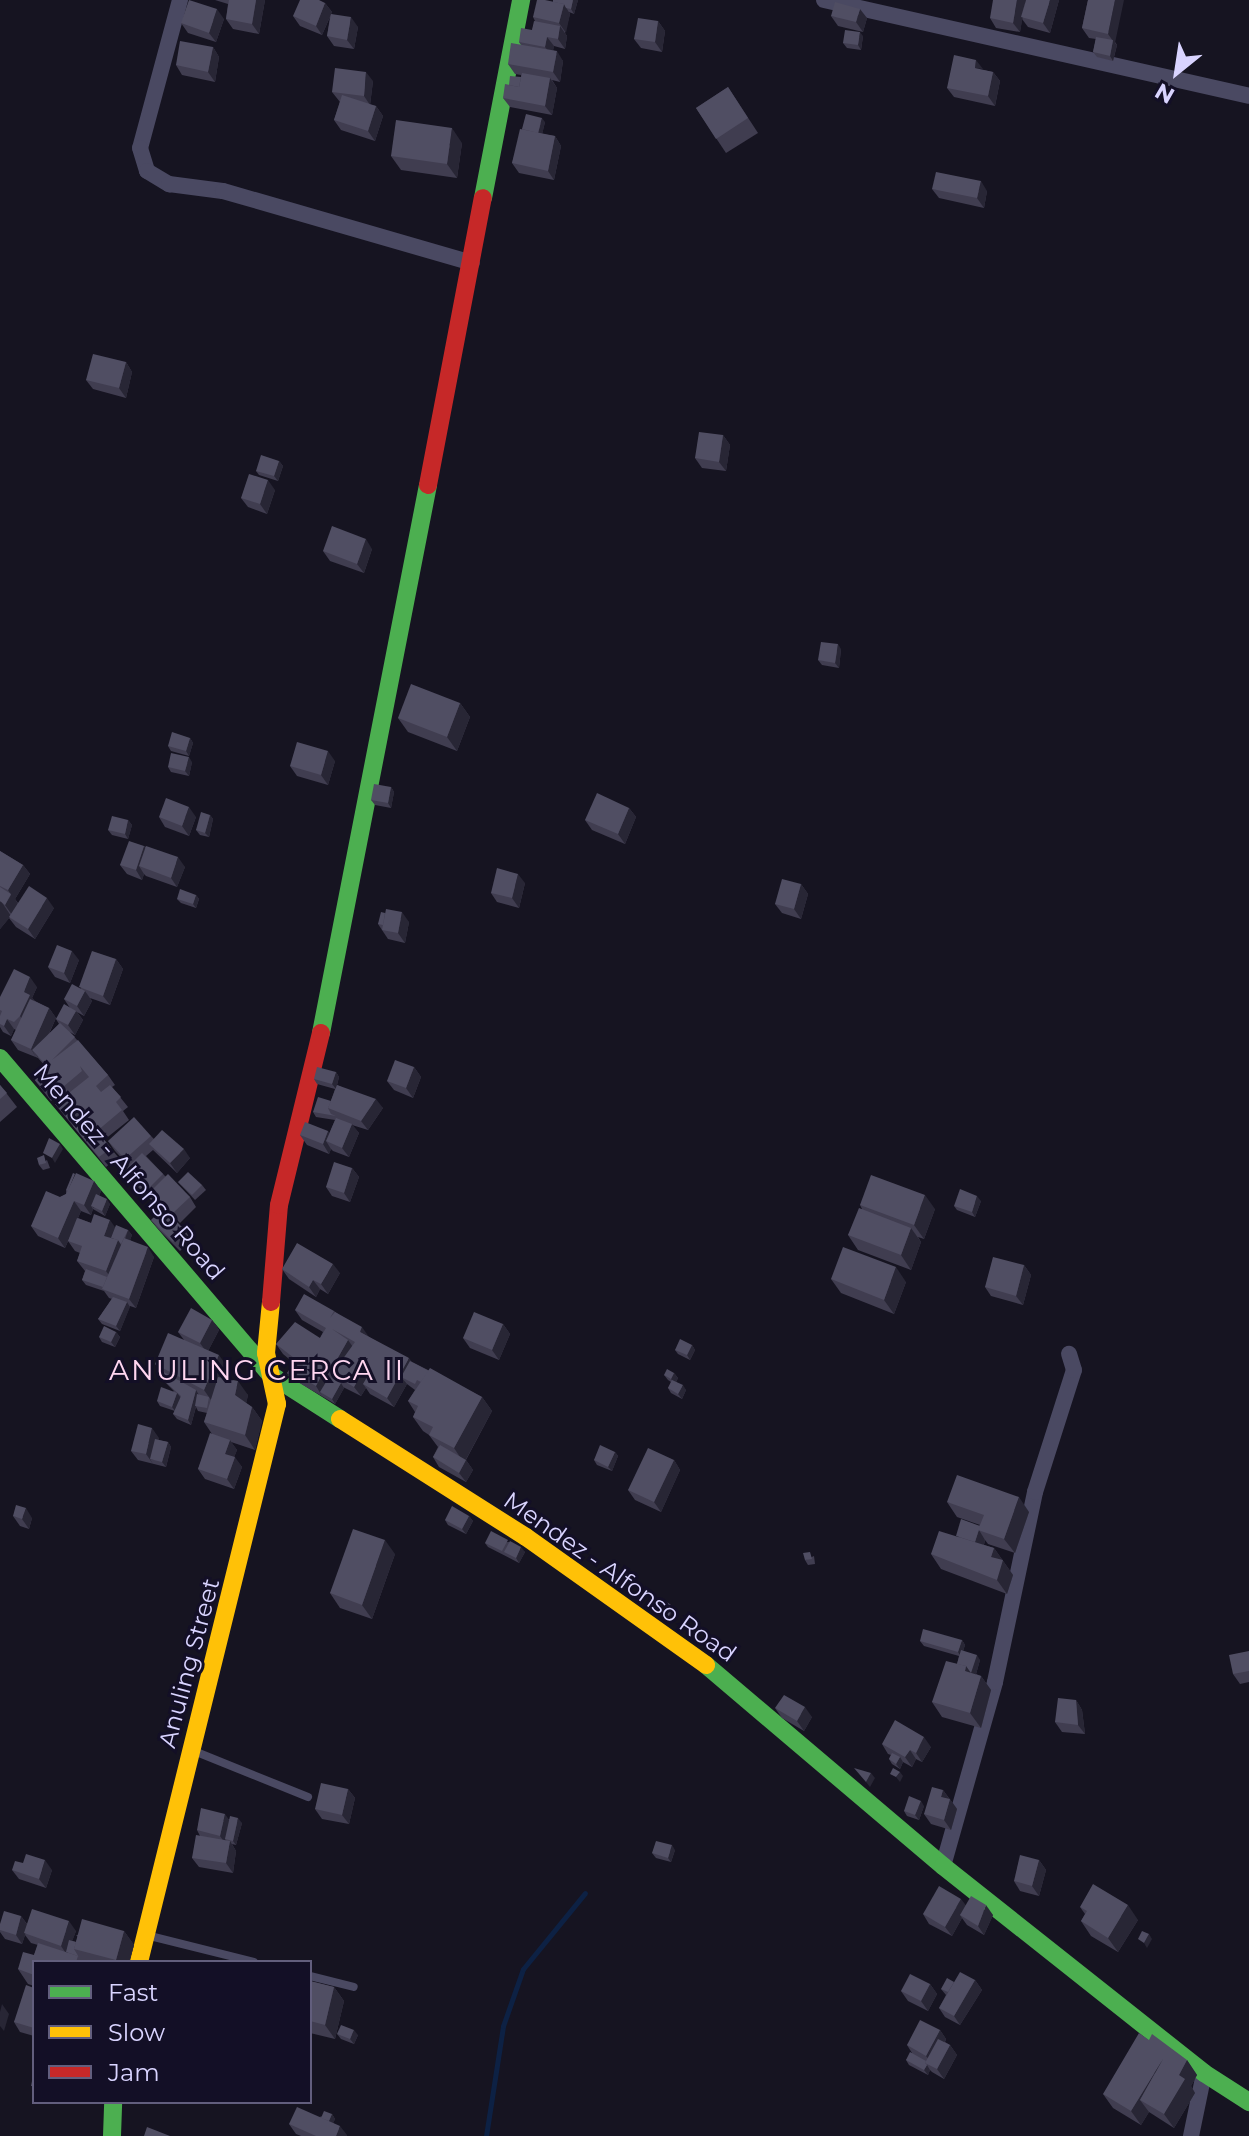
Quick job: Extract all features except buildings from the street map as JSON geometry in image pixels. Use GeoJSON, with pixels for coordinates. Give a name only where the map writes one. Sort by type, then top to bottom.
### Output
{"type":"FeatureCollection","features":[{"type":"Feature","properties":{"kind":"street"},"geometry":{"type":"LineString","coordinates":[[180,0],[140,148],[147,171],[169,184],[223,191],[472,263]]}},
{"type":"Feature","properties":{"kind":"street","name":"Anuling Street"},"geometry":{"type":"LineString","coordinates":[[139,1960],[274,1418],[266,1353],[279,1205],[326,1014],[521,0]]}},
{"type":"Feature","properties":{"kind":"street"},"geometry":{"type":"LineString","coordinates":[[824,0],[1249,96]]}},
{"type":"Feature","properties":{"kind":"street","name":"Mendez - Alfonso Road"},"geometry":{"type":"LineString","coordinates":[[0,1058],[271,1375],[526,1537],[713,1670],[943,1866],[1204,2073],[1249,2102]]}},
{"type":"Feature","properties":{"kind":"street"},"geometry":{"type":"LineString","coordinates":[[943,1866],[995,1682],[1035,1492],[1074,1370],[1069,1354]]}},
{"type":"Feature","properties":{"kind":"street"},"geometry":{"type":"LineString","coordinates":[[1191,2136],[1204,2073]]}},
{"type":"Feature","properties":{"kind":"street"},"geometry":{"type":"LineString","coordinates":[[112,2136],[113,2104]]}},
{"type":"Feature","properties":{"kind":"lane"},"geometry":{"type":"LineString","coordinates":[[192,1750],[308,1797]]}},
{"type":"Feature","properties":{"kind":"lane"},"geometry":{"type":"LineString","coordinates":[[145,1935],[246,1960]]}},
{"type":"Feature","properties":{"kind":"lane"},"geometry":{"type":"LineString","coordinates":[[312,1976],[354,1987]]}},
{"type":"Feature","properties":{"kind":"waterway"},"geometry":{"type":"LineString","coordinates":[[486,2136],[503,2026],[523,1969],[585,1893]]}},
{"type":"Feature","properties":{"kind":"traffic: fast"},"geometry":{"type":"LineString","coordinates":[[483,198],[521,0]]}},
{"type":"Feature","properties":{"kind":"traffic: fast"},"geometry":{"type":"LineString","coordinates":[[321,1033],[428,485]]}},
{"type":"Feature","properties":{"kind":"traffic: fast"},"geometry":{"type":"LineString","coordinates":[[0,1058],[271,1375],[340,1419]]}},
{"type":"Feature","properties":{"kind":"traffic: fast"},"geometry":{"type":"LineString","coordinates":[[706,1665],[943,1866],[1204,2073],[1249,2102]]}},
{"type":"Feature","properties":{"kind":"traffic: fast"},"geometry":{"type":"LineString","coordinates":[[112,2136],[113,2104]]}},
{"type":"Feature","properties":{"kind":"traffic: slow"},"geometry":{"type":"LineString","coordinates":[[139,1960],[277,1404],[266,1353],[271,1302]]}},
{"type":"Feature","properties":{"kind":"traffic: slow"},"geometry":{"type":"LineString","coordinates":[[340,1419],[526,1537],[706,1665]]}},
{"type":"Feature","properties":{"kind":"traffic: jam"},"geometry":{"type":"LineString","coordinates":[[428,485],[483,198]]}},
{"type":"Feature","properties":{"kind":"traffic: jam"},"geometry":{"type":"LineString","coordinates":[[271,1302],[279,1205],[321,1033]]}},
{"type":"Feature","properties":{"kind":"district","name":"ANULING CERCA II"},"geometry":{"type":"Point","coordinates":[257,1370]}}]}
